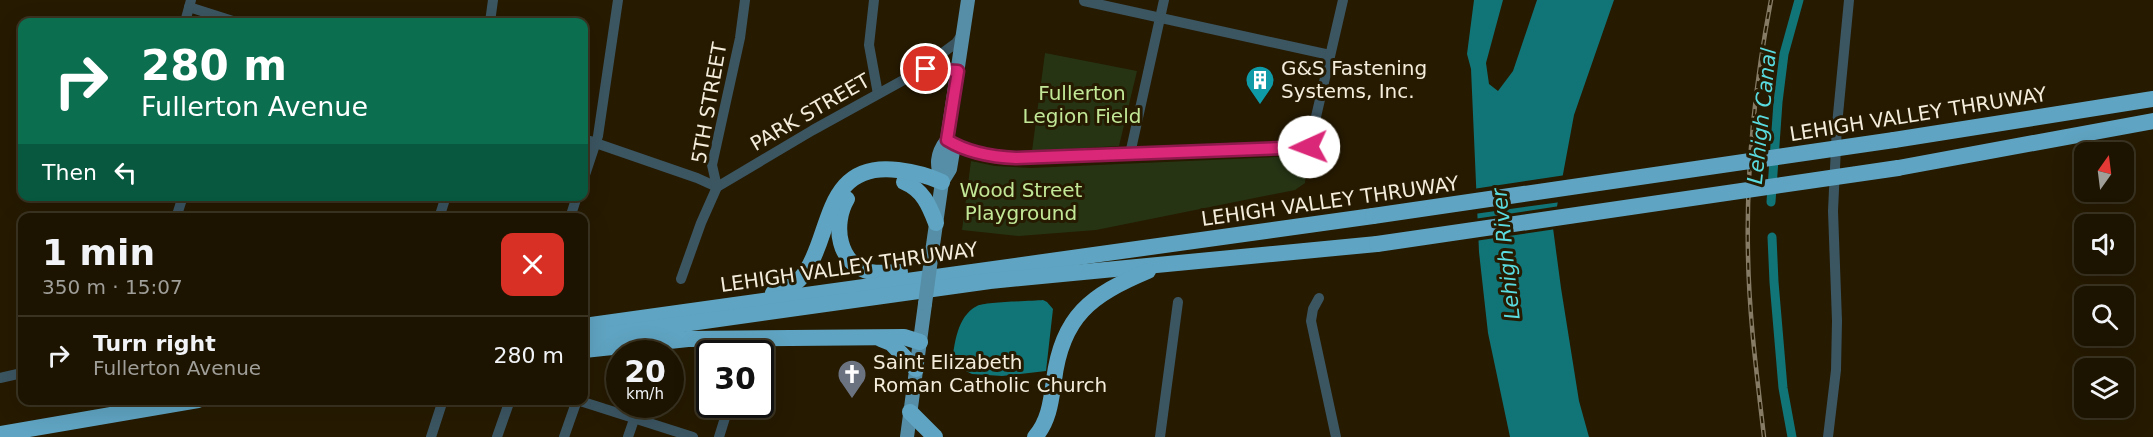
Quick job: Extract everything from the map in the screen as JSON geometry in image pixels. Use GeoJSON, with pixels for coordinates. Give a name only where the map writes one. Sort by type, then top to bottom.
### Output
{"type":"FeatureCollection","features":[{"type":"Feature","properties":{"kind":"highway","name":"LEHIGH VALLEY THRUWAY"},"geometry":{"type":"LineString","coordinates":[[588,325],[1373,216],[1894,140],[2153,99]]}},
{"type":"Feature","properties":{"kind":"highway","name":"LEHIGH VALLEY THRUWAY"},"geometry":{"type":"LineString","coordinates":[[588,337],[990,281],[1377,244],[1898,168],[2153,121]]}},
{"type":"Feature","properties":{"kind":"highway"},"geometry":{"type":"LineString","coordinates":[[636,317],[777,292],[790,286],[808,267],[836,196],[846,184],[859,175],[875,170],[890,169],[925,174],[942,182]]}},
{"type":"Feature","properties":{"kind":"highway"},"geometry":{"type":"LineString","coordinates":[[942,182],[926,184],[882,179],[858,188],[845,202],[840,213],[839,236],[846,254],[854,264],[873,273],[999,268]]}},
{"type":"Feature","properties":{"kind":"highway"},"geometry":{"type":"LineString","coordinates":[[904,182],[922,194],[936,223]]}},
{"type":"Feature","properties":{"kind":"highway"},"geometry":{"type":"LineString","coordinates":[[1035,437],[1048,414],[1060,348],[1078,315],[1106,290],[1164,265]]}},
{"type":"Feature","properties":{"kind":"highway"},"geometry":{"type":"LineString","coordinates":[[880,338],[891,343],[916,369]]}},
{"type":"Feature","properties":{"kind":"highway"},"geometry":{"type":"LineString","coordinates":[[588,350],[687,339],[904,338],[920,342]]}},
{"type":"Feature","properties":{"kind":"highway"},"geometry":{"type":"LineString","coordinates":[[0,422],[102,405]]}},
{"type":"Feature","properties":{"kind":"highway"},"geometry":{"type":"LineString","coordinates":[[0,434],[169,405]]}},
{"type":"Feature","properties":{"kind":"highway"},"geometry":{"type":"LineString","coordinates":[[910,412],[935,437]]}},
{"type":"Feature","properties":{"kind":"main road"},"geometry":{"type":"LineString","coordinates":[[907,437],[942,182],[937,167],[939,150],[947,140],[968,0]]}},
{"type":"Feature","properties":{"kind":"street"},"geometry":{"type":"LineString","coordinates":[[491,18],[493,0]]}},
{"type":"Feature","properties":{"kind":"street"},"geometry":{"type":"LineString","coordinates":[[588,165],[595,143],[618,0]]}},
{"type":"Feature","properties":{"kind":"street","name":"5TH STREET"},"geometry":{"type":"LineString","coordinates":[[681,279],[717,187],[712,165],[740,38],[745,0]]}},
{"type":"Feature","properties":{"kind":"street"},"geometry":{"type":"LineString","coordinates":[[874,0],[869,45],[878,94]]}},
{"type":"Feature","properties":{"kind":"street"},"geometry":{"type":"LineString","coordinates":[[1130,154],[1164,0]]}},
{"type":"Feature","properties":{"kind":"street"},"geometry":{"type":"LineString","coordinates":[[947,140],[960,148],[1006,158],[1309,147],[1343,0]]}},
{"type":"Feature","properties":{"kind":"street"},"geometry":{"type":"LineString","coordinates":[[1828,437],[1836,360],[1833,211],[1837,124],[1849,0]]}},
{"type":"Feature","properties":{"kind":"street"},"geometry":{"type":"LineString","coordinates":[[1084,1],[1330,55]]}},
{"type":"Feature","properties":{"kind":"street"},"geometry":{"type":"LineString","coordinates":[[186,18],[190,3],[226,18]]}},
{"type":"Feature","properties":{"kind":"street"},"geometry":{"type":"LineString","coordinates":[[918,72],[956,43],[963,32]]}},
{"type":"Feature","properties":{"kind":"street","name":"PARK STREET"},"geometry":{"type":"LineString","coordinates":[[717,187],[918,72],[934,68],[958,71]]}},
{"type":"Feature","properties":{"kind":"street"},"geometry":{"type":"LineString","coordinates":[[588,140],[717,187]]}},
{"type":"Feature","properties":{"kind":"street"},"geometry":{"type":"LineString","coordinates":[[1318,298],[1311,314],[1311,321],[1336,437]]}},
{"type":"Feature","properties":{"kind":"street"},"geometry":{"type":"LineString","coordinates":[[1160,437],[1178,302]]}},
{"type":"Feature","properties":{"kind":"street"},"geometry":{"type":"LineString","coordinates":[[0,378],[18,374]]}},
{"type":"Feature","properties":{"kind":"street"},"geometry":{"type":"LineString","coordinates":[[588,404],[693,437]]}},
{"type":"Feature","properties":{"kind":"street"},"geometry":{"type":"LineString","coordinates":[[431,437],[441,405]]}},
{"type":"Feature","properties":{"kind":"street"},"geometry":{"type":"LineString","coordinates":[[497,437],[508,405]]}},
{"type":"Feature","properties":{"kind":"street"},"geometry":{"type":"LineString","coordinates":[[564,437],[575,405]]}},
{"type":"Feature","properties":{"kind":"street"},"geometry":{"type":"LineString","coordinates":[[718,437],[725,418]]}},
{"type":"Feature","properties":{"kind":"street"},"geometry":{"type":"LineString","coordinates":[[628,437],[634,420]]}},
{"type":"Feature","properties":{"kind":"green space","name":"Fullerton Legion Field"},"geometry":{"type":"Polygon","coordinates":[[[1045,53],[1137,71],[1119,146],[1032,151],[1045,53]]]}},
{"type":"Feature","properties":{"kind":"green space","name":"Wood Street Playground"},"geometry":{"type":"Polygon","coordinates":[[[1299,156],[1307,164],[1305,183],[1295,190],[1096,230],[1019,236],[962,230],[971,161],[995,166],[1031,168],[1299,156]]]}},
{"type":"Feature","properties":{"kind":"water","name":"Lehigh River"},"geometry":{"type":"Polygon","coordinates":[[[1474,0],[1503,0],[1486,63],[1489,84],[1498,91],[1513,71],[1537,0],[1614,0],[1574,115],[1553,228],[1579,401],[1589,437],[1510,437],[1488,333],[1479,252],[1471,69],[1467,54],[1474,0]]]}},
{"type":"Feature","properties":{"kind":"water"},"geometry":{"type":"Polygon","coordinates":[[[1043,300],[1053,309],[1046,371],[1002,376],[972,374],[952,364],[961,324],[970,311],[977,306],[1043,300]]]}},
{"type":"Feature","properties":{"kind":"pier"},"geometry":{"type":"Polygon","coordinates":[[[1566,175],[1561,202],[1474,214],[1473,189],[1566,175]]]}},
{"type":"Feature","properties":{"kind":"pier"},"geometry":{"type":"Polygon","coordinates":[[[1560,206],[1556,229],[1475,241],[1474,219],[1560,206]]]}},
{"type":"Feature","properties":{"kind":"waterway","name":"Lehigh Canal"},"geometry":{"type":"LineString","coordinates":[[1771,202],[1784,54],[1799,0]]}},
{"type":"Feature","properties":{"kind":"waterway","name":"Lehigh Canal"},"geometry":{"type":"LineString","coordinates":[[1772,237],[1783,388],[1792,437]]}},
{"type":"Feature","properties":{"kind":"railway"},"geometry":{"type":"LineString","coordinates":[[1764,437],[1749,278],[1748,191],[1760,63],[1771,0]]}},
{"type":"Feature","properties":{"kind":"place","name":"G&S Fastening Systems, Inc."},"geometry":{"type":"Point","coordinates":[1260,106]}},
{"type":"Feature","properties":{"kind":"place","name":"Saint Elizabeth Roman Catholic Church"},"geometry":{"type":"Point","coordinates":[852,400]}},
{"type":"Feature","properties":{"kind":"route"},"geometry":{"type":"LineString","coordinates":[[926,69],[958,71],[947,140],[960,148],[985,154],[1016,158],[1309,147]]}}]}
